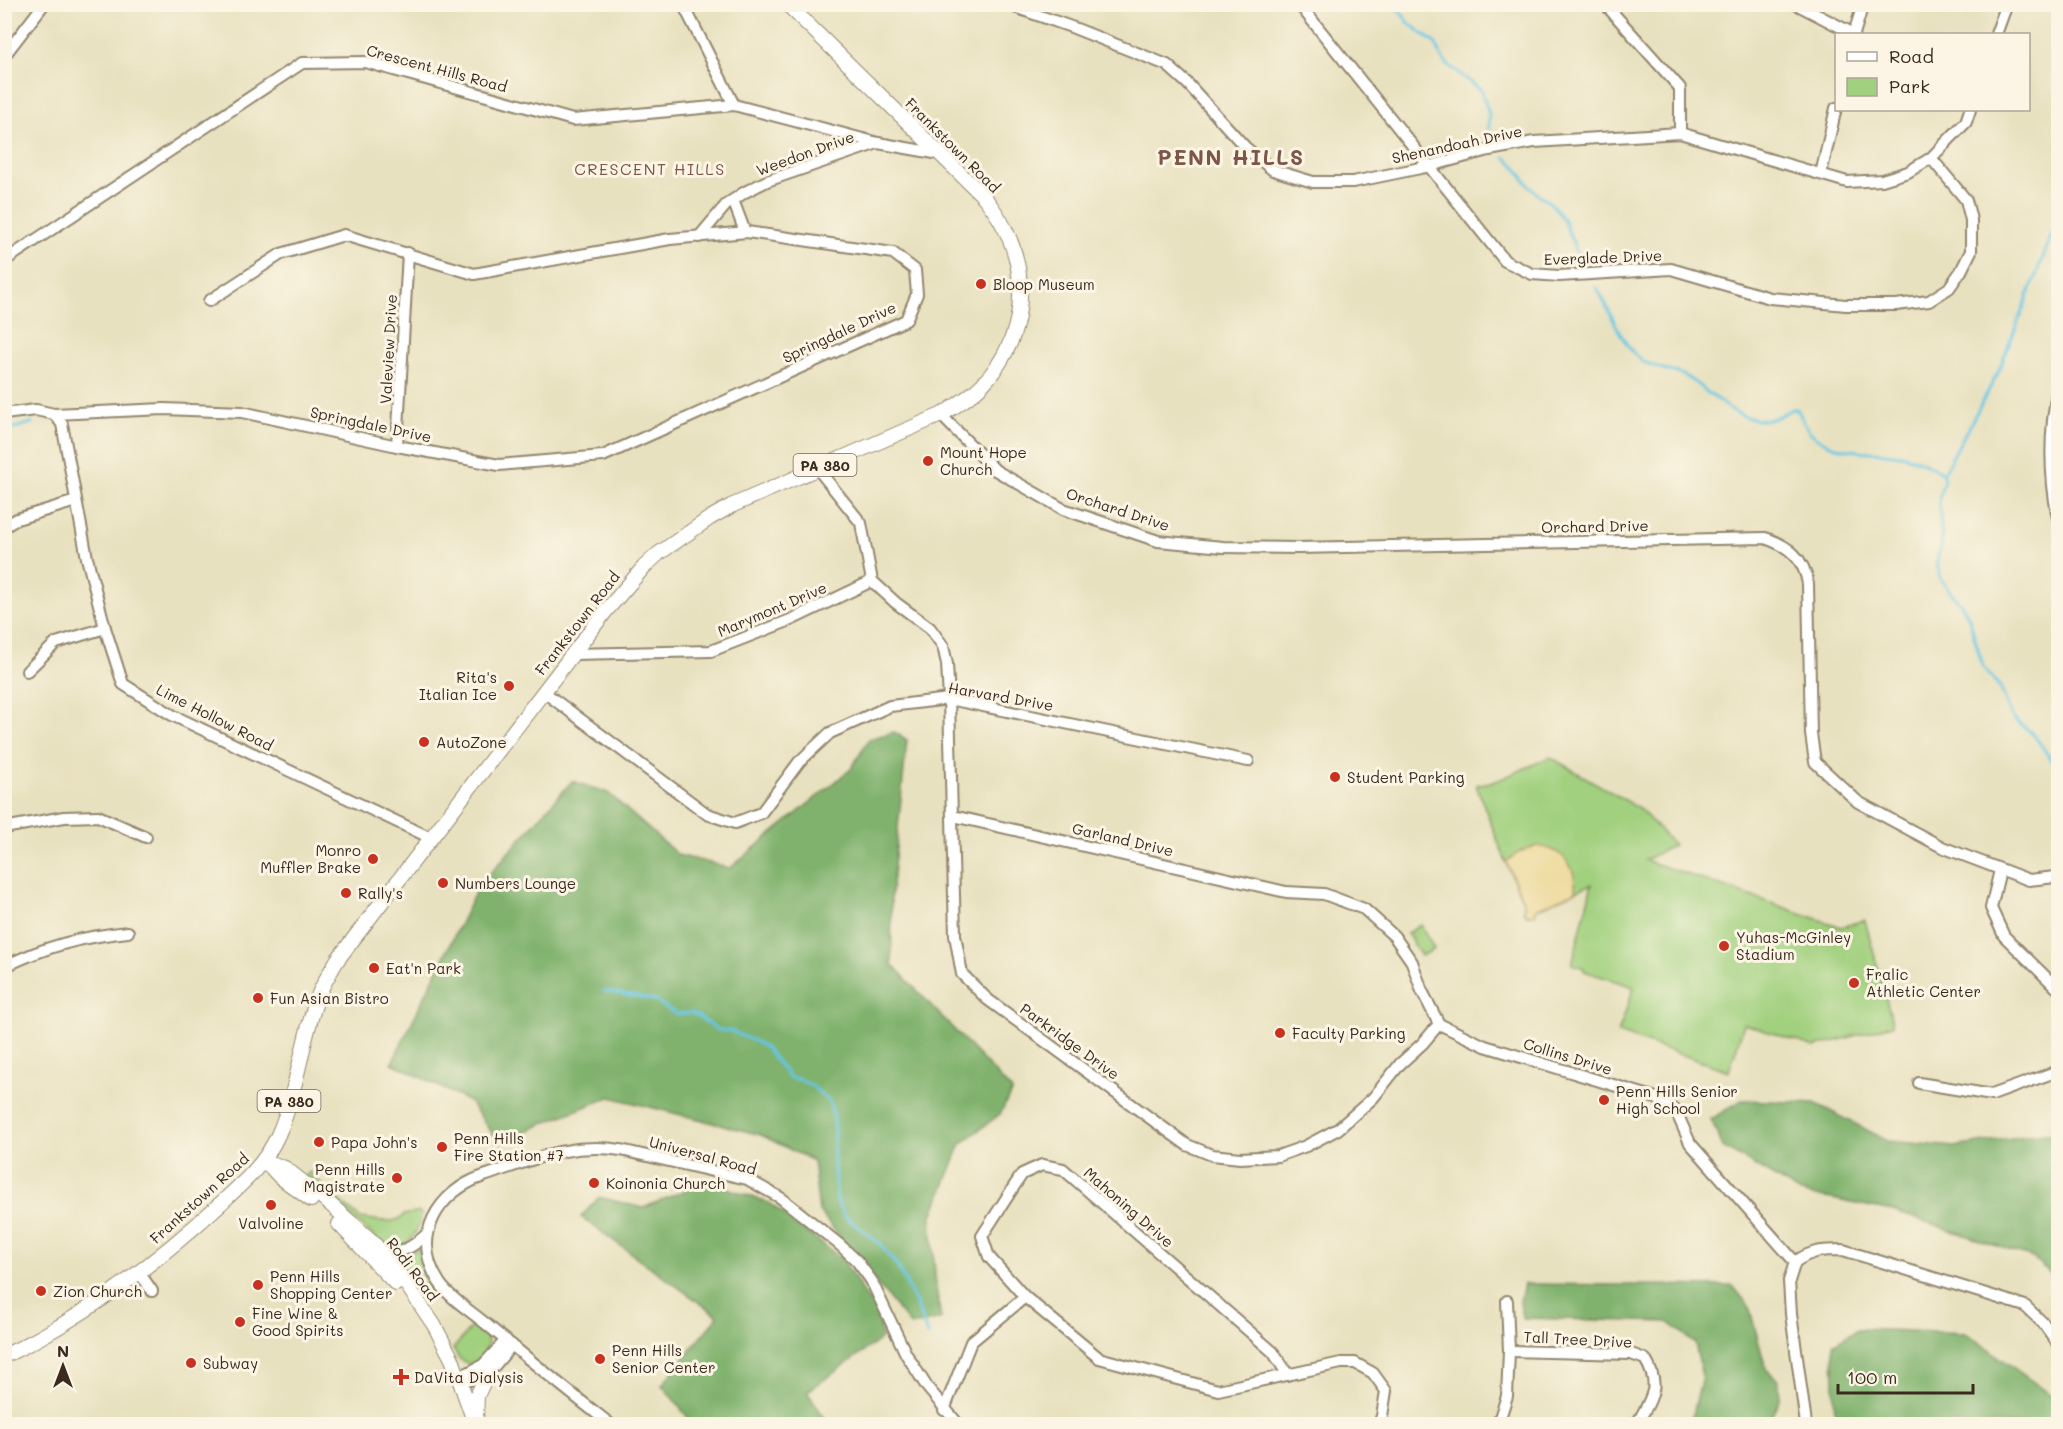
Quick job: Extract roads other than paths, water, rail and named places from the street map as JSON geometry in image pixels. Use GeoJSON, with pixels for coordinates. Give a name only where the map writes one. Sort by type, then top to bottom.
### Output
{"type":"FeatureCollection","features":[{"type":"Feature","properties":{"kind":"main road","name":"Frankstown Road"},"geometry":{"type":"LineString","coordinates":[[4,1356],[62,1324],[139,1272],[207,1216],[265,1161],[279,1134],[296,1080],[312,1013],[326,979],[350,942],[573,654],[644,567],[693,528],[731,506],[941,415],[971,395],[993,372],[1000,361],[1016,324],[1020,279],[1014,249],[994,209],[787,4]]}},
{"type":"Feature","properties":{"kind":"main road","name":"Rodi Road"},"geometry":{"type":"LineString","coordinates":[[265,1161],[285,1168],[304,1183],[372,1241],[396,1269],[434,1325],[452,1359],[476,1425]]}},
{"type":"Feature","properties":{"kind":"main road","name":"Rodi Road"},"geometry":{"type":"LineString","coordinates":[[265,1161],[280,1178],[342,1226],[388,1274],[419,1317],[459,1381]]}},
{"type":"Feature","properties":{"kind":"main road"},"geometry":{"type":"LineString","coordinates":[[476,1425],[477,1396],[488,1372]]}},
{"type":"Feature","properties":{"kind":"street"},"geometry":{"type":"LineString","coordinates":[[4,56],[44,4]]}},
{"type":"Feature","properties":{"kind":"street"},"geometry":{"type":"LineString","coordinates":[[682,4],[734,105]]}},
{"type":"Feature","properties":{"kind":"street","name":"Shenandoah Drive"},"geometry":{"type":"LineString","coordinates":[[1006,4],[1167,65],[1187,83],[1246,148],[1273,170],[1313,182],[1353,182],[1489,150],[1534,142],[1680,133],[1847,182],[1882,180],[1908,172],[1931,158],[1966,122],[1970,111]]}},
{"type":"Feature","properties":{"kind":"street","name":"Everglade Drive"},"geometry":{"type":"LineString","coordinates":[[1299,4],[1430,165],[1504,261],[1532,274],[1559,276],[1671,269],[1770,298],[1846,305],[1896,305],[1929,302],[1949,288],[1971,251],[1971,220],[1966,201],[1931,158]]}},
{"type":"Feature","properties":{"kind":"street"},"geometry":{"type":"LineString","coordinates":[[1605,4],[1680,88],[1680,133]]}},
{"type":"Feature","properties":{"kind":"street"},"geometry":{"type":"LineString","coordinates":[[1796,4],[1852,33]]}},
{"type":"Feature","properties":{"kind":"street"},"geometry":{"type":"LineString","coordinates":[[1854,33],[1863,4]]}},
{"type":"Feature","properties":{"kind":"street"},"geometry":{"type":"LineString","coordinates":[[1996,33],[2007,4]]}},
{"type":"Feature","properties":{"kind":"street","name":"Crescent Hills Road"},"geometry":{"type":"LineString","coordinates":[[4,261],[302,63],[365,62],[573,120],[734,105],[878,143]]}},
{"type":"Feature","properties":{"kind":"street"},"geometry":{"type":"LineString","coordinates":[[1821,174],[1835,111]]}},
{"type":"Feature","properties":{"kind":"street","name":"Weedon Drive"},"geometry":{"type":"LineString","coordinates":[[699,237],[726,205],[767,181],[878,143],[940,154]]}},
{"type":"Feature","properties":{"kind":"street"},"geometry":{"type":"LineString","coordinates":[[733,200],[745,232]]}},
{"type":"Feature","properties":{"kind":"street","name":"Springdale Drive"},"geometry":{"type":"LineString","coordinates":[[54,414],[164,409],[242,412],[397,446],[499,465],[603,456],[906,320],[916,294],[915,270],[893,253],[745,232],[670,239],[474,274],[344,235],[280,254],[209,301]]}},
{"type":"Feature","properties":{"kind":"street","name":"Valeview Drive"},"geometry":{"type":"LineString","coordinates":[[397,446],[408,253]]}},
{"type":"Feature","properties":{"kind":"street"},"geometry":{"type":"LineString","coordinates":[[2058,388],[2050,440],[2058,518]]}},
{"type":"Feature","properties":{"kind":"street"},"geometry":{"type":"LineString","coordinates":[[4,414],[36,410],[54,414]]}},
{"type":"Feature","properties":{"kind":"street","name":"Lime Hollow Road"},"geometry":{"type":"LineString","coordinates":[[54,414],[62,424],[87,558],[105,628],[123,684],[172,715],[431,838]]}},
{"type":"Feature","properties":{"kind":"street","name":"Orchard Drive"},"geometry":{"type":"LineString","coordinates":[[941,415],[995,470],[1063,509],[1158,541],[1223,547],[1287,548],[1765,538],[1783,544],[1806,570],[1811,734],[1815,762],[1858,802],[1942,847],[2030,880],[2058,875]]}},
{"type":"Feature","properties":{"kind":"street"},"geometry":{"type":"LineString","coordinates":[[817,468],[861,523],[872,581]]}},
{"type":"Feature","properties":{"kind":"street"},"geometry":{"type":"LineString","coordinates":[[4,527],[17,519],[76,501]]}},
{"type":"Feature","properties":{"kind":"street","name":"Marymont Drive"},"geometry":{"type":"LineString","coordinates":[[573,654],[711,651],[793,619],[872,581]]}},
{"type":"Feature","properties":{"kind":"street","name":"Parkridge Drive"},"geometry":{"type":"LineString","coordinates":[[872,581],[896,603],[930,628],[944,646],[949,699],[955,935],[962,974],[987,999],[1187,1145],[1212,1155],[1240,1158],[1278,1156],[1306,1146],[1338,1129],[1373,1098],[1400,1064],[1424,1043],[1439,1024]]}},
{"type":"Feature","properties":{"kind":"street"},"geometry":{"type":"LineString","coordinates":[[27,671],[56,643],[105,628]]}},
{"type":"Feature","properties":{"kind":"street","name":"Harvard Drive"},"geometry":{"type":"LineString","coordinates":[[544,692],[707,814],[735,823],[760,813],[800,762],[830,733],[890,706],[949,699],[1248,761]]}},
{"type":"Feature","properties":{"kind":"street"},"geometry":{"type":"LineString","coordinates":[[4,828],[64,817],[98,816],[146,837]]}},
{"type":"Feature","properties":{"kind":"street","name":"Garland Drive"},"geometry":{"type":"LineString","coordinates":[[953,816],[1286,892],[1324,894],[1364,909],[1394,936],[1412,962],[1422,992],[1439,1024]]}},
{"type":"Feature","properties":{"kind":"street"},"geometry":{"type":"LineString","coordinates":[[2000,870],[1991,908],[2004,936],[2058,989]]}},
{"type":"Feature","properties":{"kind":"street"},"geometry":{"type":"LineString","coordinates":[[4,967],[28,955],[80,939],[128,932]]}},
{"type":"Feature","properties":{"kind":"street","name":"Collins Drive"},"geometry":{"type":"LineString","coordinates":[[1439,1024],[1485,1046],[1656,1098],[1676,1111],[1690,1143],[1794,1262]]}},
{"type":"Feature","properties":{"kind":"street"},"geometry":{"type":"LineString","coordinates":[[1919,1083],[1992,1095],[2058,1071]]}},
{"type":"Feature","properties":{"kind":"street","name":"Universal Road"},"geometry":{"type":"LineString","coordinates":[[610,1425],[481,1320],[439,1282],[428,1262],[426,1246],[435,1215],[450,1193],[472,1180],[564,1150],[600,1147],[747,1179],[782,1198],[840,1245],[857,1262],[881,1298],[906,1354],[927,1387],[958,1425]]}},
{"type":"Feature","properties":{"kind":"street","name":"Mahoning Drive"},"geometry":{"type":"LineString","coordinates":[[1025,1297],[990,1257],[982,1236],[1022,1174],[1042,1165],[1063,1169],[1273,1352],[1288,1376]]}},
{"type":"Feature","properties":{"kind":"street","name":"Universal Road"},"geometry":{"type":"LineString","coordinates":[[381,1251],[399,1252],[409,1249],[428,1233]]}},
{"type":"Feature","properties":{"kind":"street"},"geometry":{"type":"LineString","coordinates":[[1806,1425],[1791,1314],[1789,1281],[1794,1262],[1818,1250],[1843,1250],[2025,1306],[2044,1324],[2058,1344]]}},
{"type":"Feature","properties":{"kind":"street"},"geometry":{"type":"LineString","coordinates":[[139,1272],[152,1291]]}},
{"type":"Feature","properties":{"kind":"street"},"geometry":{"type":"LineString","coordinates":[[944,1410],[971,1342],[1025,1297],[1099,1358],[1218,1390],[1341,1363],[1355,1363],[1373,1373],[1386,1391],[1379,1425]]}},
{"type":"Feature","properties":{"kind":"street"},"geometry":{"type":"LineString","coordinates":[[1498,1425],[1507,1396],[1509,1351],[1507,1301]]}},
{"type":"Feature","properties":{"kind":"street"},"geometry":{"type":"LineString","coordinates":[[459,1381],[509,1343]]}},
{"type":"Feature","properties":{"kind":"street"},"geometry":{"type":"LineString","coordinates":[[459,1381],[488,1372],[509,1343]]}},
{"type":"Feature","properties":{"kind":"street","name":"Tall Tree Drive"},"geometry":{"type":"LineString","coordinates":[[1509,1351],[1631,1354],[1645,1359],[1655,1381],[1652,1395],[1637,1425]]}},
{"type":"Feature","properties":{"kind":"waterway"},"geometry":{"type":"LineString","coordinates":[[1394,4],[1410,24],[1436,44],[1447,64],[1481,90],[1489,114],[1489,139]]}},
{"type":"Feature","properties":{"kind":"waterway"},"geometry":{"type":"LineString","coordinates":[[1505,157],[1517,168],[1532,189],[1559,213],[1581,261]]}},
{"type":"Feature","properties":{"kind":"waterway"},"geometry":{"type":"LineString","coordinates":[[1943,474],[1998,373],[2058,219]]}},
{"type":"Feature","properties":{"kind":"waterway"},"geometry":{"type":"LineString","coordinates":[[1596,287],[1622,336],[1641,360],[1685,376],[1735,412],[1756,420],[1767,420],[1797,409],[1811,433],[1832,446],[1905,456],[1924,463],[1943,474],[1939,506],[1942,538],[1937,562],[1940,579],[1969,618],[1983,667],[2000,687],[2012,717],[2034,735],[2058,766]]}},
{"type":"Feature","properties":{"kind":"waterway"},"geometry":{"type":"LineString","coordinates":[[4,431],[32,423]]}},
{"type":"Feature","properties":{"kind":"waterway"},"geometry":{"type":"LineString","coordinates":[[604,991],[654,1000],[676,1014],[693,1013],[718,1030],[731,1031],[756,1042],[765,1047],[789,1077],[812,1086],[829,1101],[834,1117],[834,1167],[840,1208],[846,1217],[878,1242],[898,1267],[915,1301],[928,1336]]}},
{"type":"Feature","properties":{"kind":"place","name":"Bloop Museum"},"geometry":{"type":"Point","coordinates":[981,284]}},
{"type":"Feature","properties":{"kind":"place","name":"Mount Hope Church"},"geometry":{"type":"Point","coordinates":[928,461]}},
{"type":"Feature","properties":{"kind":"place","name":"Rita's Italian Ice"},"geometry":{"type":"Point","coordinates":[509,686]}},
{"type":"Feature","properties":{"kind":"place","name":"AutoZone"},"geometry":{"type":"Point","coordinates":[424,742]}},
{"type":"Feature","properties":{"kind":"place","name":"Student Parking"},"geometry":{"type":"Point","coordinates":[1335,777]}},
{"type":"Feature","properties":{"kind":"place","name":"Monro Muffler Brake"},"geometry":{"type":"Point","coordinates":[373,859]}},
{"type":"Feature","properties":{"kind":"place","name":"Numbers Lounge"},"geometry":{"type":"Point","coordinates":[443,883]}},
{"type":"Feature","properties":{"kind":"place","name":"Rally's"},"geometry":{"type":"Point","coordinates":[346,893]}},
{"type":"Feature","properties":{"kind":"place","name":"Yuhas-McGinley Stadium"},"geometry":{"type":"Point","coordinates":[1724,946]}},
{"type":"Feature","properties":{"kind":"place","name":"Eat'n Park"},"geometry":{"type":"Point","coordinates":[374,968]}},
{"type":"Feature","properties":{"kind":"place","name":"Fralic Athletic Center"},"geometry":{"type":"Point","coordinates":[1854,983]}},
{"type":"Feature","properties":{"kind":"place","name":"Fun Asian Bistro"},"geometry":{"type":"Point","coordinates":[258,998]}},
{"type":"Feature","properties":{"kind":"place","name":"Faculty Parking"},"geometry":{"type":"Point","coordinates":[1280,1033]}},
{"type":"Feature","properties":{"kind":"place","name":"Penn Hills Senior High School"},"geometry":{"type":"Point","coordinates":[1604,1100]}},
{"type":"Feature","properties":{"kind":"place","name":"Papa John's"},"geometry":{"type":"Point","coordinates":[319,1142]}},
{"type":"Feature","properties":{"kind":"place","name":"Penn Hills Fire Station #7"},"geometry":{"type":"Point","coordinates":[442,1147]}},
{"type":"Feature","properties":{"kind":"place","name":"Penn Hills Magistrate"},"geometry":{"type":"Point","coordinates":[397,1178]}},
{"type":"Feature","properties":{"kind":"place","name":"Koinonia Church"},"geometry":{"type":"Point","coordinates":[594,1183]}},
{"type":"Feature","properties":{"kind":"place","name":"Valvoline"},"geometry":{"type":"Point","coordinates":[271,1205]}},
{"type":"Feature","properties":{"kind":"place","name":"Penn Hills Shopping Center"},"geometry":{"type":"Point","coordinates":[258,1285]}},
{"type":"Feature","properties":{"kind":"place","name":"Zion Church"},"geometry":{"type":"Point","coordinates":[41,1291]}},
{"type":"Feature","properties":{"kind":"place","name":"Fine Wine & Good Spirits"},"geometry":{"type":"Point","coordinates":[240,1322]}},
{"type":"Feature","properties":{"kind":"place","name":"Penn Hills Senior Center"},"geometry":{"type":"Point","coordinates":[600,1359]}},
{"type":"Feature","properties":{"kind":"place","name":"Subway"},"geometry":{"type":"Point","coordinates":[191,1363]}},
{"type":"Feature","properties":{"kind":"place","name":"DaVita Dialysis"},"geometry":{"type":"Point","coordinates":[401,1377]}},
{"type":"Feature","properties":{"kind":"district","name":"PENN HILLS"},"geometry":{"type":"Point","coordinates":[1231,156]}},
{"type":"Feature","properties":{"kind":"district","name":"CRESCENT HILLS"},"geometry":{"type":"Point","coordinates":[650,168]}}]}
